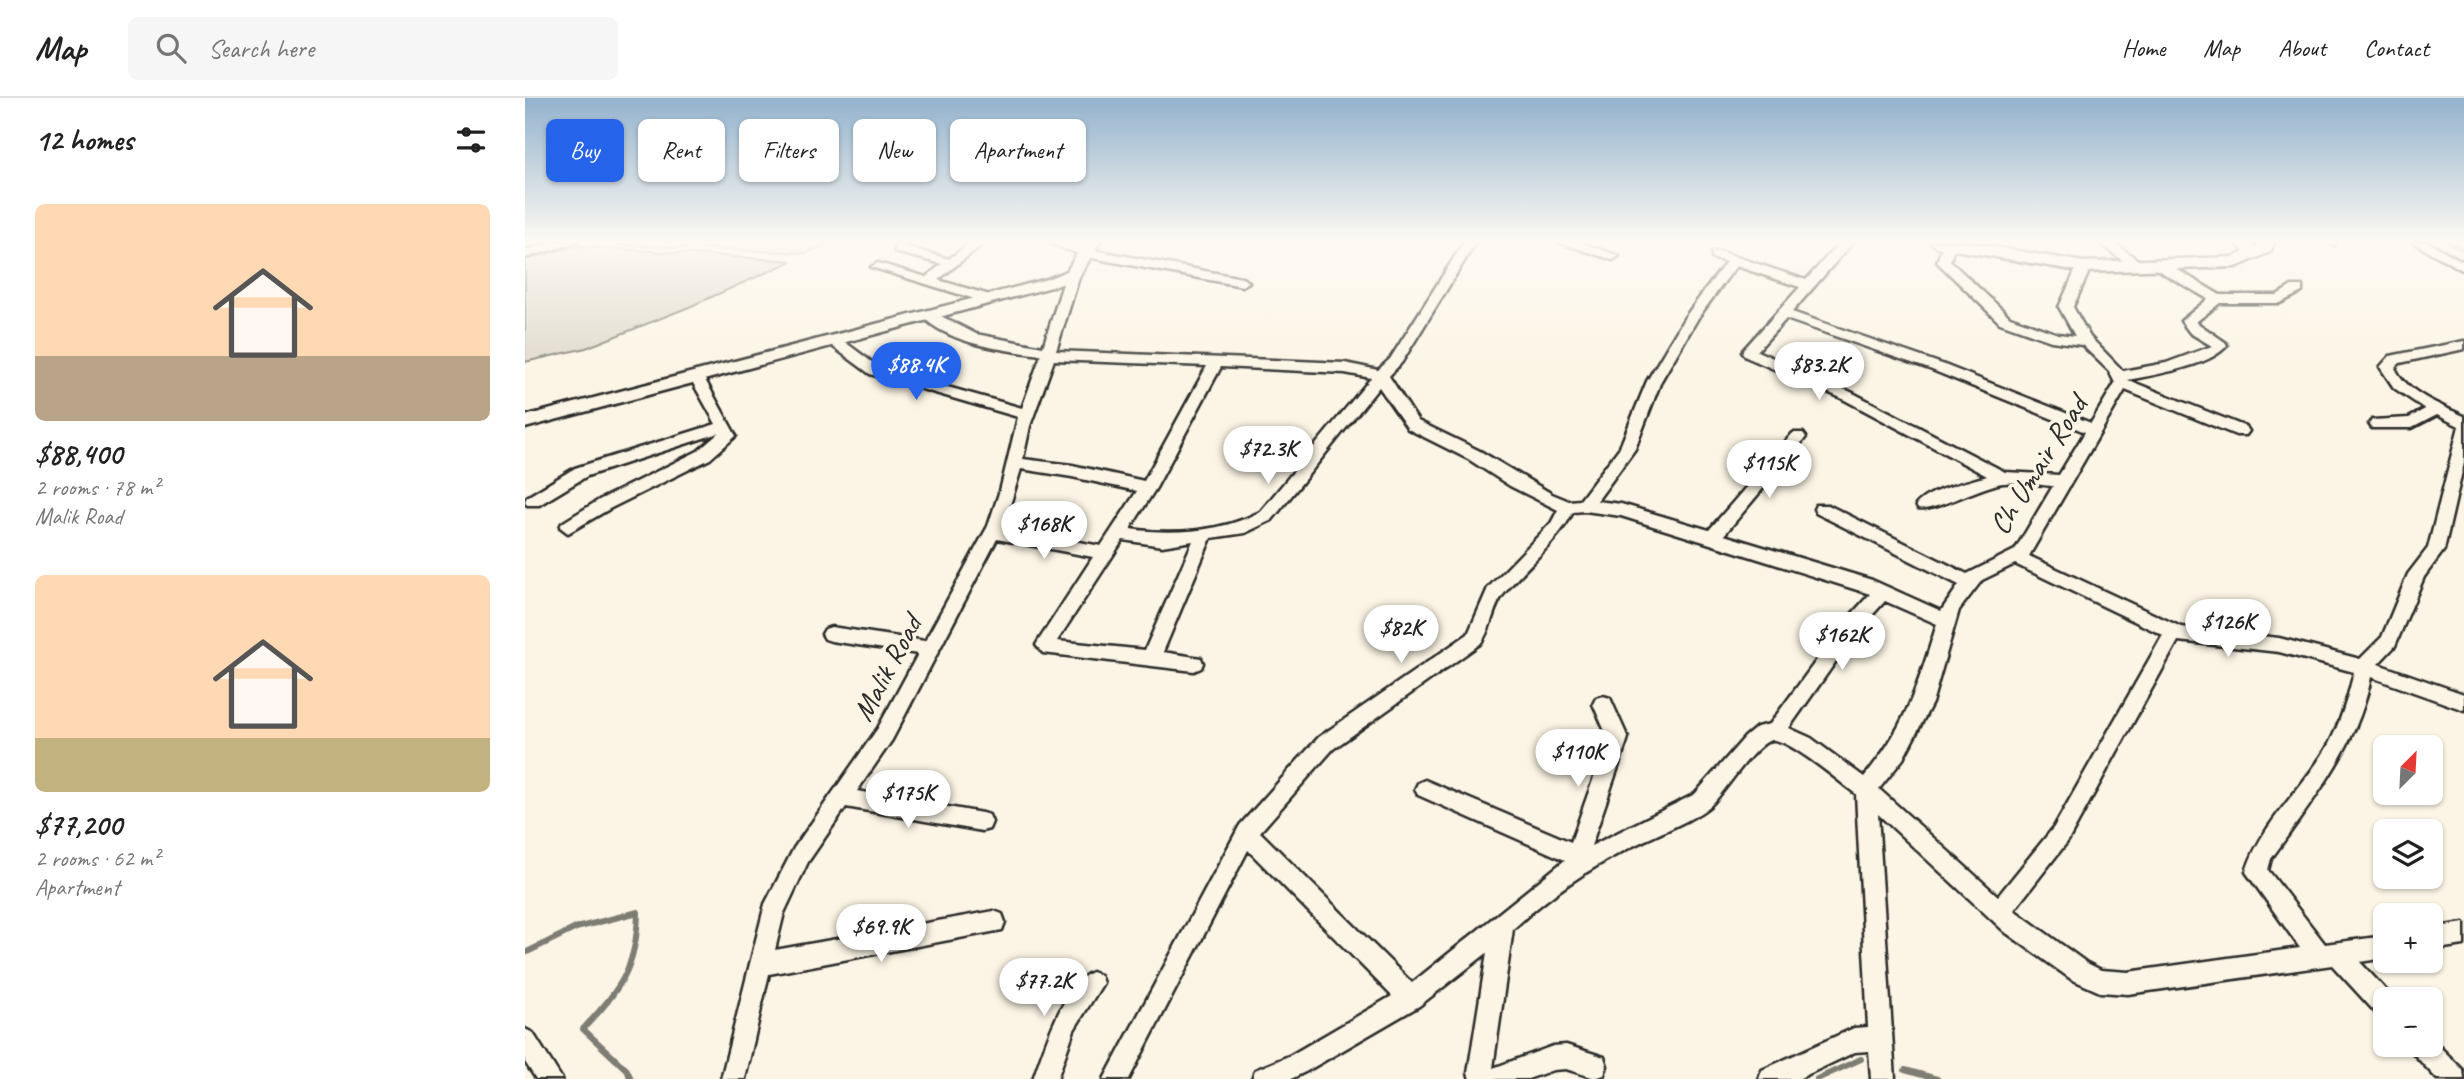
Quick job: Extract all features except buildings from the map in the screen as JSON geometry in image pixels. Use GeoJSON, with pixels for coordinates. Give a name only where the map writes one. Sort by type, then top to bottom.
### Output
{"type":"FeatureCollection","features":[{"type":"Feature","properties":{"kind":"street"},"geometry":{"type":"LineString","coordinates":[[948,288],[988,299]]}},
{"type":"Feature","properties":{"kind":"street"},"geometry":{"type":"LineString","coordinates":[[525,422],[1026,288]]}},
{"type":"Feature","properties":{"kind":"street","name":"Malik Road"},"geometry":{"type":"LineString","coordinates":[[733,1079],[773,911],[801,855],[885,734],[992,532],[1009,487],[1027,414],[1069,288]]}},
{"type":"Feature","properties":{"kind":"street"},"geometry":{"type":"LineString","coordinates":[[1118,533],[1163,540],[1245,527],[1266,516],[1381,374],[1395,362],[1441,288]]}},
{"type":"Feature","properties":{"kind":"street"},"geometry":{"type":"LineString","coordinates":[[1116,1079],[1247,832],[1326,743],[1474,639],[1488,618],[1488,605],[1493,593],[1620,460],[1639,422],[1654,381],[1692,317],[1713,288]]}},
{"type":"Feature","properties":{"kind":"street"},"geometry":{"type":"LineString","coordinates":[[1806,288],[1749,352],[1751,354],[1846,395],[2002,477]]}},
{"type":"Feature","properties":{"kind":"street"},"geometry":{"type":"LineString","coordinates":[[1971,288],[2005,320],[2056,338],[2086,341]]}},
{"type":"Feature","properties":{"kind":"street","name":"Ch Umair Road"},"geometry":{"type":"LineString","coordinates":[[1866,790],[1896,753],[1922,703],[1951,608],[1976,575],[2021,554],[2094,430],[2120,380],[2086,341],[2066,307],[2075,288]]}},
{"type":"Feature","properties":{"kind":"street"},"geometry":{"type":"LineString","coordinates":[[2198,288],[2217,299],[2280,299],[2297,289]]}},
{"type":"Feature","properties":{"kind":"street"},"geometry":{"type":"LineString","coordinates":[[2120,380],[2169,367],[2216,350],[2220,345],[2217,342],[2195,330],[2187,321],[2217,299]]}},
{"type":"Feature","properties":{"kind":"street"},"geometry":{"type":"LineString","coordinates":[[1783,313],[1937,367],[2094,430]]}},
{"type":"Feature","properties":{"kind":"street"},"geometry":{"type":"LineString","coordinates":[[928,315],[939,323],[993,344],[1049,354],[1345,368],[1381,374]]}},
{"type":"Feature","properties":{"kind":"street"},"geometry":{"type":"LineString","coordinates":[[833,340],[843,351],[875,372],[1027,414]]}},
{"type":"Feature","properties":{"kind":"street"},"geometry":{"type":"LineString","coordinates":[[2464,345],[2395,359],[2387,367],[2395,383],[2464,422]]}},
{"type":"Feature","properties":{"kind":"street"},"geometry":{"type":"LineString","coordinates":[[1194,663],[1049,648],[1045,645],[1148,488],[1216,363]]}},
{"type":"Feature","properties":{"kind":"street"},"geometry":{"type":"LineString","coordinates":[[1381,374],[1385,386],[1413,425],[1431,436],[1474,454],[1515,482],[1576,506],[1621,510],[1882,592],[1947,621]]}},
{"type":"Feature","properties":{"kind":"street"},"geometry":{"type":"LineString","coordinates":[[568,527],[605,504],[704,455],[728,436],[696,376]]}},
{"type":"Feature","properties":{"kind":"street"},"geometry":{"type":"LineString","coordinates":[[2120,380],[2241,431]]}},
{"type":"Feature","properties":{"kind":"street"},"geometry":{"type":"LineString","coordinates":[[2377,424],[2412,423],[2437,409]]}},
{"type":"Feature","properties":{"kind":"street"},"geometry":{"type":"LineString","coordinates":[[533,501],[581,472],[725,426]]}},
{"type":"Feature","properties":{"kind":"street"},"geometry":{"type":"LineString","coordinates":[[2373,995],[2330,956],[2257,872],[2262,855],[2336,750],[2357,702],[2364,667],[2389,642],[2417,574],[2436,550],[2464,429]]}},
{"type":"Feature","properties":{"kind":"street"},"geometry":{"type":"LineString","coordinates":[[1712,538],[1798,437]]}},
{"type":"Feature","properties":{"kind":"street"},"geometry":{"type":"LineString","coordinates":[[1014,463],[1073,471],[1148,488]]}},
{"type":"Feature","properties":{"kind":"street"},"geometry":{"type":"LineString","coordinates":[[1924,505],[1934,499],[2002,477],[2063,481]]}},
{"type":"Feature","properties":{"kind":"street"},"geometry":{"type":"LineString","coordinates":[[1822,509],[1970,583]]}},
{"type":"Feature","properties":{"kind":"street"},"geometry":{"type":"LineString","coordinates":[[992,532],[1104,553]]}},
{"type":"Feature","properties":{"kind":"street"},"geometry":{"type":"LineString","coordinates":[[1151,658],[1205,534]]}},
{"type":"Feature","properties":{"kind":"street"},"geometry":{"type":"LineString","coordinates":[[2016,557],[2174,632],[2279,645],[2364,667],[2464,702]]}},
{"type":"Feature","properties":{"kind":"street"},"geometry":{"type":"LineString","coordinates":[[1776,731],[1849,629],[1882,592]]}},
{"type":"Feature","properties":{"kind":"street"},"geometry":{"type":"LineString","coordinates":[[2000,910],[2061,834],[2174,632]]}},
{"type":"Feature","properties":{"kind":"street"},"geometry":{"type":"LineString","coordinates":[[831,634],[931,649]]}},
{"type":"Feature","properties":{"kind":"street"},"geometry":{"type":"LineString","coordinates":[[1575,863],[1618,738],[1603,704]]}},
{"type":"Feature","properties":{"kind":"street"},"geometry":{"type":"LineString","coordinates":[[1264,1079],[1299,1063],[1411,998],[1481,944],[1575,863],[1702,800],[1752,743],[1764,733],[1776,731],[1804,744],[1866,790],[2035,940],[2079,971],[2100,981],[2128,984],[2373,949]]}},
{"type":"Feature","properties":{"kind":"street"},"geometry":{"type":"LineString","coordinates":[[1425,789],[1575,863]]}},
{"type":"Feature","properties":{"kind":"street"},"geometry":{"type":"LineString","coordinates":[[1866,790],[1883,1079]]}},
{"type":"Feature","properties":{"kind":"street"},"geometry":{"type":"LineString","coordinates":[[842,797],[982,822]]}},
{"type":"Feature","properties":{"kind":"street"},"geometry":{"type":"LineString","coordinates":[[1247,832],[1411,998]]}},
{"type":"Feature","properties":{"kind":"street"},"geometry":{"type":"LineString","coordinates":[[761,964],[994,922]]}},
{"type":"Feature","properties":{"kind":"street"},"geometry":{"type":"LineString","coordinates":[[1503,924],[1485,1078],[1566,1056],[1595,1066]]}},
{"type":"Feature","properties":{"kind":"street"},"geometry":{"type":"LineString","coordinates":[[2443,937],[2464,934]]}},
{"type":"Feature","properties":{"kind":"street"},"geometry":{"type":"LineString","coordinates":[[1045,1079],[1065,1023],[1092,983]]}},
{"type":"Feature","properties":{"kind":"street"},"geometry":{"type":"LineString","coordinates":[[1771,1079],[1854,1040],[1882,1038]]}},
{"type":"Feature","properties":{"kind":"street"},"geometry":{"type":"LineString","coordinates":[[525,1041],[550,1079]]}},
{"type":"Feature","properties":{"kind":"street"},"geometry":{"type":"LineString","coordinates":[[2433,1057],[2454,1079]]}},
{"type":"Feature","properties":{"kind":"shaded area"},"geometry":{"type":"Polygon","coordinates":[[[525,288],[732,288],[586,348],[525,362],[525,288]]]}},
{"type":"Feature","properties":{"kind":"waterway"},"geometry":{"type":"LineString","coordinates":[[525,953],[576,928],[638,912],[634,948],[624,976],[607,1002],[583,1029],[627,1070],[631,1079]]}},
{"type":"Feature","properties":{"kind":"waterway"},"geometry":{"type":"LineString","coordinates":[[1817,1079],[1861,1059]]}},
{"type":"Feature","properties":{"kind":"waterway"},"geometry":{"type":"LineString","coordinates":[[1905,1070],[1937,1079]]}}]}
